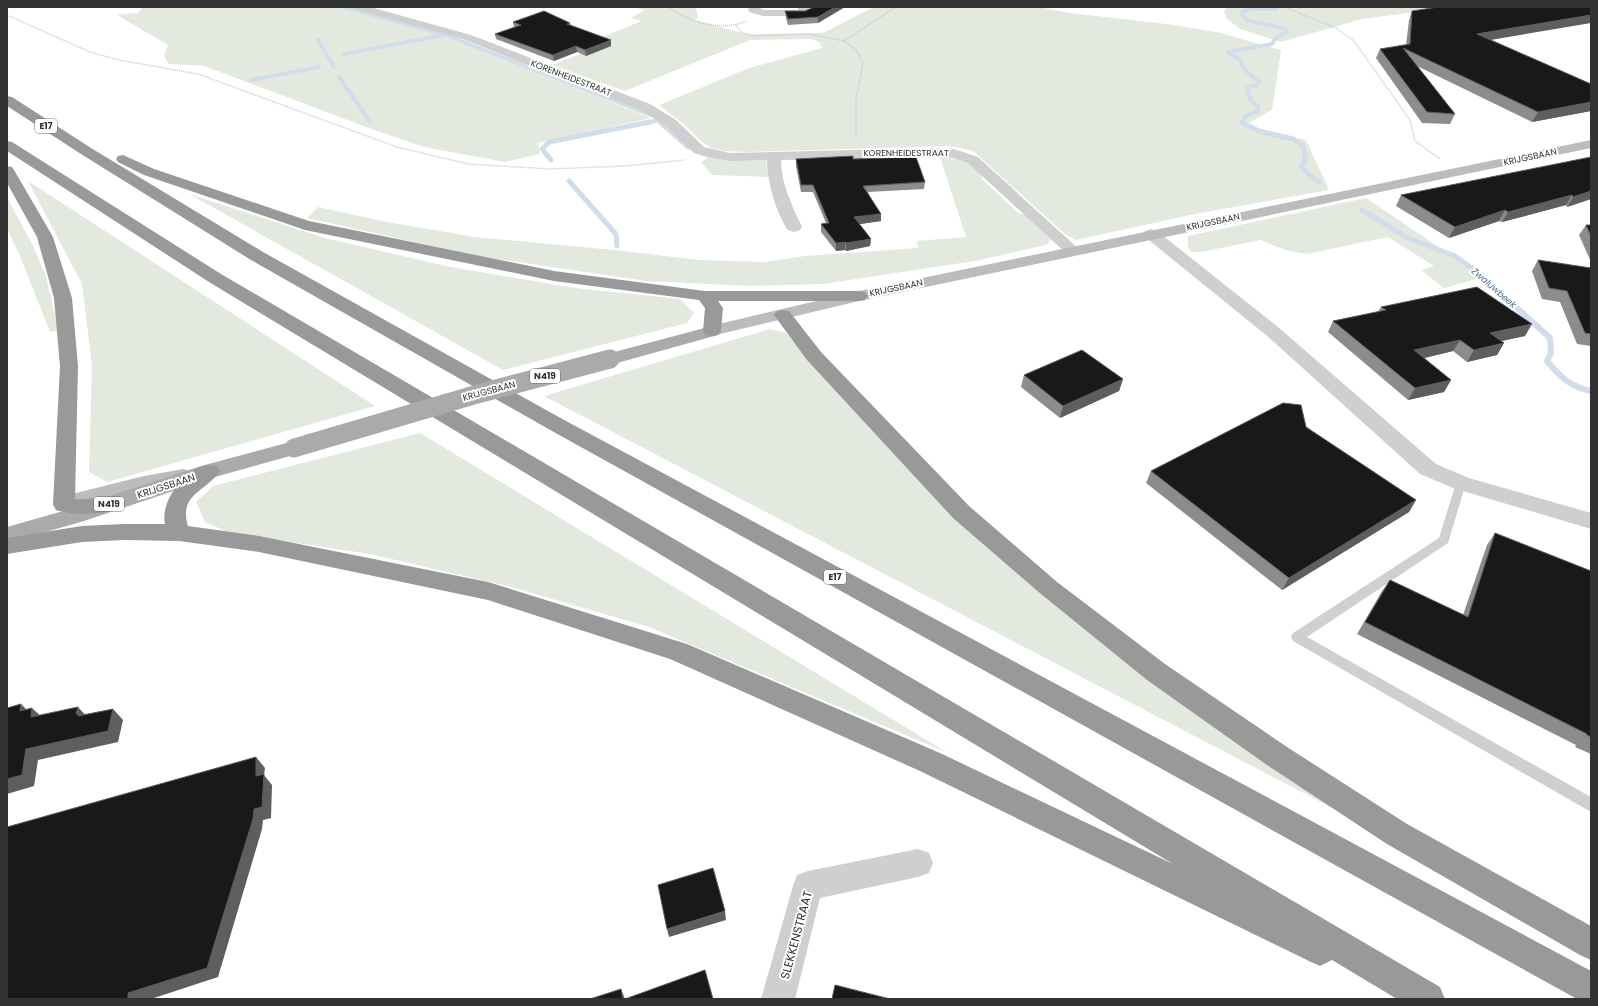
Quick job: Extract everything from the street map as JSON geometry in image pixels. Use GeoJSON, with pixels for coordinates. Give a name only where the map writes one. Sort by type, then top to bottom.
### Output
{"type":"FeatureCollection","features":[{"type":"Feature","properties":{"kind":"highway","name":"E17"},"geometry":{"type":"LineString","coordinates":[[7,100],[86,151],[258,256],[559,426],[1591,989]]}},
{"type":"Feature","properties":{"kind":"highway"},"geometry":{"type":"LineString","coordinates":[[7,145],[222,282],[1428,999]]}},
{"type":"Feature","properties":{"kind":"highway"},"geometry":{"type":"LineString","coordinates":[[86,151],[111,153],[149,172],[305,225],[554,276],[705,296],[859,296]]}},
{"type":"Feature","properties":{"kind":"highway"},"geometry":{"type":"LineString","coordinates":[[7,170],[45,237],[63,298],[69,366],[64,504],[76,508],[90,508],[114,503]]}},
{"type":"Feature","properties":{"kind":"highway"},"geometry":{"type":"LineString","coordinates":[[705,296],[714,308],[712,330]]}},
{"type":"Feature","properties":{"kind":"highway"},"geometry":{"type":"LineString","coordinates":[[782,315],[814,356],[961,512],[1049,588],[1156,672],[1277,756],[1397,834],[1591,944]]}},
{"type":"Feature","properties":{"kind":"highway"},"geometry":{"type":"LineString","coordinates":[[179,533],[175,524],[174,511],[179,498],[191,484],[209,471]]}},
{"type":"Feature","properties":{"kind":"highway"},"geometry":{"type":"LineString","coordinates":[[7,546],[82,534],[124,532],[179,533],[259,544],[488,591],[678,651],[930,762],[1422,999]]}},
{"type":"Feature","properties":{"kind":"main road","name":"KRIJGSBAAN"},"geometry":{"type":"LineString","coordinates":[[7,535],[114,503],[209,471],[294,448],[481,393],[712,330],[859,296],[1152,234],[1591,144]]}},
{"type":"Feature","properties":{"kind":"main road","name":"KRIJGSBAAN"},"geometry":{"type":"LineString","coordinates":[[7,520],[144,483],[209,471]]}},
{"type":"Feature","properties":{"kind":"street","name":"KORENHEIDESTRAAT"},"geometry":{"type":"LineString","coordinates":[[358,7],[466,37],[645,107],[671,123],[699,150],[717,155],[730,157],[944,152],[966,157],[973,160],[1073,251]]}},
{"type":"Feature","properties":{"kind":"street"},"geometry":{"type":"LineString","coordinates":[[753,7],[753,10],[763,14]]}},
{"type":"Feature","properties":{"kind":"street"},"geometry":{"type":"LineString","coordinates":[[747,21],[763,14],[805,13],[803,7]]}},
{"type":"Feature","properties":{"kind":"street"},"geometry":{"type":"LineString","coordinates":[[774,155],[774,175],[781,197],[794,227]]}},
{"type":"Feature","properties":{"kind":"street"},"geometry":{"type":"LineString","coordinates":[[1152,234],[1272,331],[1428,469],[1461,483],[1591,521]]}},
{"type":"Feature","properties":{"kind":"street","name":"SLEKKENSTRAAT"},"geometry":{"type":"LineString","coordinates":[[778,999],[808,886],[918,863]]}},
{"type":"Feature","properties":{"kind":"lane"},"geometry":{"type":"LineString","coordinates":[[1461,483],[1444,540],[1297,638],[1591,805]]}},
{"type":"Feature","properties":{"kind":"path"},"geometry":{"type":"LineString","coordinates":[[669,7],[673,12],[683,16],[722,26],[736,26],[747,21]]}},
{"type":"Feature","properties":{"kind":"path"},"geometry":{"type":"LineString","coordinates":[[844,41],[896,7]]}},
{"type":"Feature","properties":{"kind":"path"},"geometry":{"type":"LineString","coordinates":[[1284,7],[1336,28],[1354,41],[1410,120],[1415,140],[1418,144],[1460,171]]}},
{"type":"Feature","properties":{"kind":"path"},"geometry":{"type":"LineString","coordinates":[[7,15],[90,52],[119,60],[198,74],[306,112],[397,147],[468,164],[550,170],[624,166],[717,155]]}},
{"type":"Feature","properties":{"kind":"path"},"geometry":{"type":"LineString","coordinates":[[736,26],[741,32],[752,36],[809,34],[844,41],[856,50],[863,63],[856,85],[854,111],[857,154]]}},
{"type":"Feature","properties":{"kind":"shaded area"},"geometry":{"type":"Polygon","coordinates":[[[143,7],[337,7],[444,36],[651,118],[538,143],[540,154],[505,162],[424,147],[374,130],[204,66],[169,64],[164,56],[168,45],[117,15],[137,13],[143,7]]]}},
{"type":"Feature","properties":{"kind":"shaded area"},"geometry":{"type":"Polygon","coordinates":[[[632,7],[696,7],[698,18],[694,20],[746,34],[823,33],[874,7],[1038,7],[1070,13],[1166,24],[1217,32],[1281,50],[1272,110],[1245,125],[1306,140],[1329,190],[1195,214],[1076,240],[1066,235],[973,151],[950,146],[747,152],[724,151],[711,148],[659,105],[749,68],[822,48],[819,42],[812,39],[750,40],[625,91],[552,65],[585,52],[575,48],[642,21],[631,18],[645,10],[632,7]]]}},
{"type":"Feature","properties":{"kind":"shaded area"},"geometry":{"type":"Polygon","coordinates":[[[1227,7],[1454,7],[1362,19],[1281,42],[1240,29],[1227,19],[1224,11],[1227,7]]]}},
{"type":"Feature","properties":{"kind":"shaded area"},"geometry":{"type":"Polygon","coordinates":[[[939,154],[946,154],[970,161],[983,175],[981,178],[1018,213],[1028,216],[1052,239],[1046,245],[975,261],[823,284],[750,286],[646,281],[477,256],[307,218],[318,207],[387,222],[475,237],[614,250],[700,260],[764,262],[805,256],[918,248],[917,241],[966,237],[939,154]]]}},
{"type":"Feature","properties":{"kind":"shaded area"},"geometry":{"type":"Polygon","coordinates":[[[709,157],[766,159],[768,177],[712,175],[701,162],[709,157]]]}},
{"type":"Feature","properties":{"kind":"shaded area"},"geometry":{"type":"Polygon","coordinates":[[[28,181],[375,406],[107,482],[89,472],[92,365],[82,284],[28,181]]]}},
{"type":"Feature","properties":{"kind":"shaded area"},"geometry":{"type":"Polygon","coordinates":[[[189,194],[325,238],[446,266],[575,288],[680,299],[694,313],[687,323],[503,370],[189,194]]]}},
{"type":"Feature","properties":{"kind":"shaded area"},"geometry":{"type":"Polygon","coordinates":[[[7,197],[33,246],[46,276],[58,330],[50,332],[20,256],[7,229],[7,197]]]}},
{"type":"Feature","properties":{"kind":"shaded area"},"geometry":{"type":"Polygon","coordinates":[[[1366,198],[1483,277],[1444,288],[1421,270],[1434,266],[1388,237],[1307,254],[1288,251],[1260,240],[1201,252],[1191,252],[1188,246],[1188,236],[1366,198]]]}},
{"type":"Feature","properties":{"kind":"shaded area"},"geometry":{"type":"Polygon","coordinates":[[[770,329],[786,333],[950,515],[1111,651],[1340,812],[544,396],[770,329]]]}},
{"type":"Feature","properties":{"kind":"shaded area"},"geometry":{"type":"Polygon","coordinates":[[[420,433],[948,753],[649,627],[511,587],[370,554],[230,533],[205,522],[196,502],[213,486],[420,433]]]}},
{"type":"Feature","properties":{"kind":"building"},"geometry":{"type":"Polygon","coordinates":[[[812,7],[835,7],[818,17],[788,19],[785,11],[805,11],[812,7]]]}},
{"type":"Feature","properties":{"kind":"building"},"geometry":{"type":"Polygon","coordinates":[[[1438,7],[1591,7],[1591,15],[1477,34],[1591,84],[1591,102],[1538,112],[1403,48],[1455,114],[1427,112],[1380,49],[1410,44],[1412,11],[1438,7]]]}},
{"type":"Feature","properties":{"kind":"building"},"geometry":{"type":"Polygon","coordinates":[[[544,11],[570,23],[567,24],[611,40],[585,50],[576,46],[553,55],[495,34],[521,25],[513,22],[544,11]]]}},
{"type":"Feature","properties":{"kind":"building"},"geometry":{"type":"Polygon","coordinates":[[[853,156],[853,159],[916,157],[925,182],[863,186],[881,214],[854,217],[871,239],[836,243],[821,224],[829,223],[813,185],[801,185],[796,159],[853,156]]]}},
{"type":"Feature","properties":{"kind":"building"},"geometry":{"type":"Polygon","coordinates":[[[1591,157],[1591,191],[1573,197],[1572,195],[1508,212],[1505,210],[1455,227],[1401,195],[1591,157]]]}},
{"type":"Feature","properties":{"kind":"building"},"geometry":{"type":"Polygon","coordinates":[[[1586,225],[1591,225],[1591,236],[1586,225]]]}},
{"type":"Feature","properties":{"kind":"building"},"geometry":{"type":"Polygon","coordinates":[[[1538,260],[1591,268],[1591,334],[1585,333],[1567,291],[1549,288],[1538,260]]]}},
{"type":"Feature","properties":{"kind":"building"},"geometry":{"type":"Polygon","coordinates":[[[1477,287],[1532,324],[1490,333],[1504,343],[1474,350],[1460,340],[1414,350],[1451,380],[1415,388],[1333,321],[1386,310],[1381,307],[1477,287]]]}},
{"type":"Feature","properties":{"kind":"building"},"geometry":{"type":"Polygon","coordinates":[[[1082,350],[1123,379],[1063,406],[1024,375],[1082,350]]]}},
{"type":"Feature","properties":{"kind":"building"},"geometry":{"type":"Polygon","coordinates":[[[1283,403],[1301,405],[1306,427],[1416,500],[1289,578],[1151,471],[1283,403]]]}},
{"type":"Feature","properties":{"kind":"building"},"geometry":{"type":"Polygon","coordinates":[[[1495,533],[1591,571],[1591,737],[1365,622],[1390,580],[1468,617],[1495,533]]]}},
{"type":"Feature","properties":{"kind":"building"},"geometry":{"type":"Polygon","coordinates":[[[21,704],[20,711],[32,708],[31,717],[78,707],[76,714],[78,714],[78,716],[113,709],[108,731],[26,749],[22,775],[7,779],[7,708],[21,704]]]}},
{"type":"Feature","properties":{"kind":"building"},"geometry":{"type":"Polygon","coordinates":[[[256,757],[256,776],[264,774],[262,807],[254,809],[253,819],[207,968],[128,993],[128,999],[7,999],[7,827],[256,757]]]}},
{"type":"Feature","properties":{"kind":"building"},"geometry":{"type":"Polygon","coordinates":[[[713,868],[725,911],[667,929],[658,885],[713,868]]]}},
{"type":"Feature","properties":{"kind":"building"},"geometry":{"type":"Polygon","coordinates":[[[705,970],[713,999],[625,999],[705,970]]]}},
{"type":"Feature","properties":{"kind":"building"},"geometry":{"type":"Polygon","coordinates":[[[835,985],[890,999],[832,999],[835,985]]]}},
{"type":"Feature","properties":{"kind":"building"},"geometry":{"type":"Polygon","coordinates":[[[621,989],[623,999],[590,999],[621,989]]]}},
{"type":"Feature","properties":{"kind":"waterway"},"geometry":{"type":"LineString","coordinates":[[344,7],[446,35],[648,114]]}},
{"type":"Feature","properties":{"kind":"waterway","name":"Zwaluwbeek"},"geometry":{"type":"LineString","coordinates":[[1242,123],[1246,116],[1258,111],[1258,107],[1250,99],[1247,88],[1257,85],[1259,82],[1243,68],[1241,61],[1228,52],[1272,44],[1275,39],[1287,32],[1287,30],[1282,28],[1247,20],[1241,13],[1249,9],[1277,9]]}},
{"type":"Feature","properties":{"kind":"waterway"},"geometry":{"type":"LineString","coordinates":[[344,54],[444,35]]}},
{"type":"Feature","properties":{"kind":"waterway"},"geometry":{"type":"LineString","coordinates":[[318,40],[334,67]]}},
{"type":"Feature","properties":{"kind":"waterway"},"geometry":{"type":"LineString","coordinates":[[251,80],[319,67]]}},
{"type":"Feature","properties":{"kind":"waterway"},"geometry":{"type":"LineString","coordinates":[[339,77],[370,122]]}},
{"type":"Feature","properties":{"kind":"waterway"},"geometry":{"type":"LineString","coordinates":[[645,123],[658,120]]}},
{"type":"Feature","properties":{"kind":"waterway"},"geometry":{"type":"LineString","coordinates":[[645,123],[650,122]]}},
{"type":"Feature","properties":{"kind":"waterway"},"geometry":{"type":"LineString","coordinates":[[660,122],[688,147]]}},
{"type":"Feature","properties":{"kind":"waterway"},"geometry":{"type":"LineString","coordinates":[[551,160],[542,149],[549,142],[645,123]]}},
{"type":"Feature","properties":{"kind":"waterway","name":"Zwaluwbeek"},"geometry":{"type":"LineString","coordinates":[[1242,123],[1259,131],[1293,139],[1303,146],[1306,159],[1301,166],[1311,177],[1319,182]]}},
{"type":"Feature","properties":{"kind":"waterway"},"geometry":{"type":"LineString","coordinates":[[569,181],[616,234],[617,246]]}},
{"type":"Feature","properties":{"kind":"waterway","name":"Zwaluwbeek"},"geometry":{"type":"LineString","coordinates":[[1362,210],[1408,238],[1455,256],[1483,276]]}},
{"type":"Feature","properties":{"kind":"waterway","name":"Zwaluwbeek"},"geometry":{"type":"LineString","coordinates":[[1481,275],[1550,338],[1551,353],[1547,361],[1557,372],[1572,384],[1591,391]]}}]}
